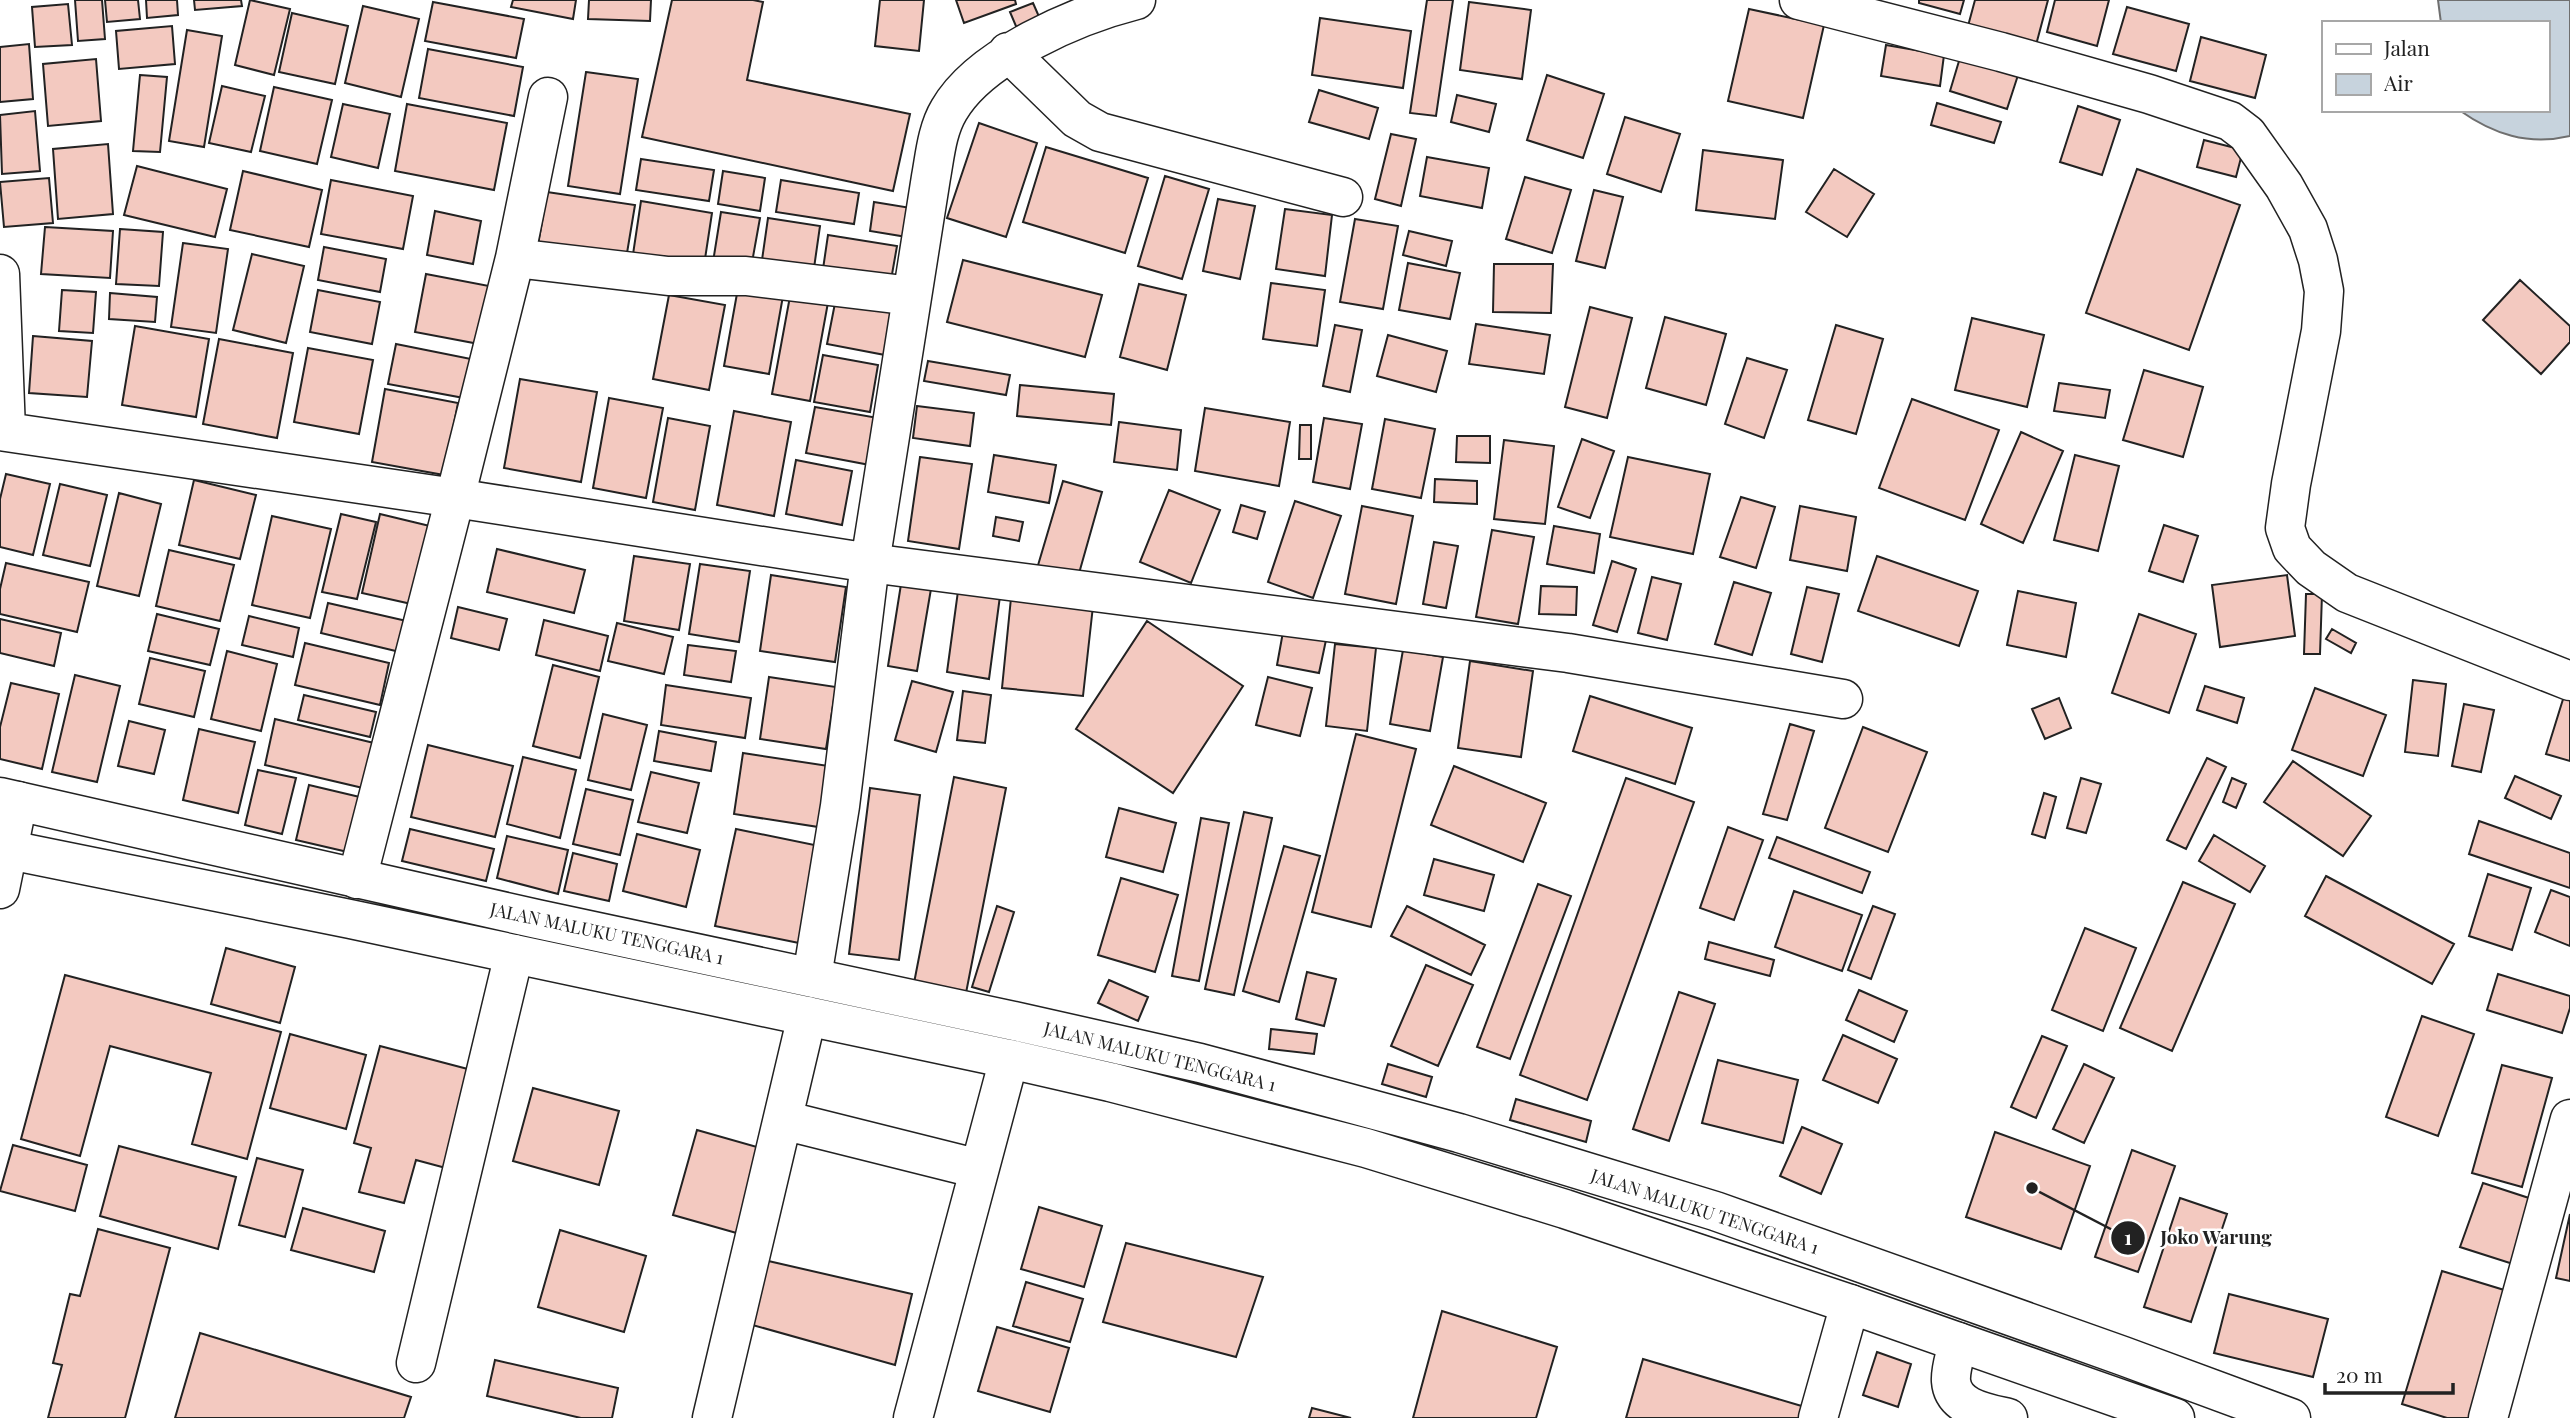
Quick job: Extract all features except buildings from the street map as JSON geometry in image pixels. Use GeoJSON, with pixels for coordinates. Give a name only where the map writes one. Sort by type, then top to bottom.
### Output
{"type":"FeatureCollection","features":[{"type":"Feature","properties":{"kind":"main road"},"geometry":{"type":"LineString","coordinates":[[812,977],[839,806],[870,563],[940,131],[948,111],[959,96],[1009,52],[1108,7],[1136,0]]}},
{"type":"Feature","properties":{"kind":"main road"},"geometry":{"type":"LineString","coordinates":[[1799,0],[2001,52],[2149,94],[2230,121],[2247,134],[2284,186],[2308,229],[2325,291],[2321,331],[2285,528],[2292,548],[2311,568],[2347,593],[2570,681]]}},
{"type":"Feature","properties":{"kind":"main road"},"geometry":{"type":"LineString","coordinates":[[1009,52],[1077,118],[1100,132],[1343,197]]}},
{"type":"Feature","properties":{"kind":"main road"},"geometry":{"type":"LineString","coordinates":[[357,879],[515,258],[548,97]]}},
{"type":"Feature","properties":{"kind":"main road"},"geometry":{"type":"LineString","coordinates":[[515,258],[668,276],[746,276],[912,296]]}},
{"type":"Feature","properties":{"kind":"main road"},"geometry":{"type":"LineString","coordinates":[[0,274],[3,431],[870,563],[1554,651],[1843,699]]}},
{"type":"Feature","properties":{"kind":"main road"},"geometry":{"type":"LineString","coordinates":[[0,889],[9,799]]}},
{"type":"Feature","properties":{"kind":"main road","name":"JALAN MALUKU TENGGARA 1"},"geometry":{"type":"LineString","coordinates":[[9,799],[357,879],[1200,1063],[1459,1133],[1715,1212],[2291,1418]]}},
{"type":"Feature","properties":{"kind":"main road"},"geometry":{"type":"LineString","coordinates":[[4,849],[1009,1059],[1110,1082],[1366,1148],[1565,1209],[1850,1304],[2175,1418]]}},
{"type":"Feature","properties":{"kind":"main road"},"geometry":{"type":"LineString","coordinates":[[416,1363],[514,954]]}},
{"type":"Feature","properties":{"kind":"main road"},"geometry":{"type":"LineString","coordinates":[[712,1418],[807,1016]]}},
{"type":"Feature","properties":{"kind":"main road"},"geometry":{"type":"LineString","coordinates":[[913,1418],[1009,1059]]}},
{"type":"Feature","properties":{"kind":"main road"},"geometry":{"type":"LineString","coordinates":[[2488,1418],[2570,1119]]}},
{"type":"Feature","properties":{"kind":"main road"},"geometry":{"type":"LineString","coordinates":[[783,1120],[979,1169]]}},
{"type":"Feature","properties":{"kind":"main road"},"geometry":{"type":"LineString","coordinates":[[1818,1418],[1850,1304]]}},
{"type":"Feature","properties":{"kind":"main road"},"geometry":{"type":"LineString","coordinates":[[1958,1342],[1951,1379],[1954,1391],[1962,1403],[2008,1418]]}},
{"type":"Feature","properties":{"kind":"water"},"geometry":{"type":"Polygon","coordinates":[[[2438,0],[2570,0],[2570,136],[2540,140],[2512,136],[2485,126],[2462,112],[2549,112],[2549,21],[2441,21],[2438,0]]]}},
{"type":"Feature","properties":{"kind":"place","name":"Joko Warung"},"geometry":{"type":"Point","coordinates":[2032,1188]}}]}
